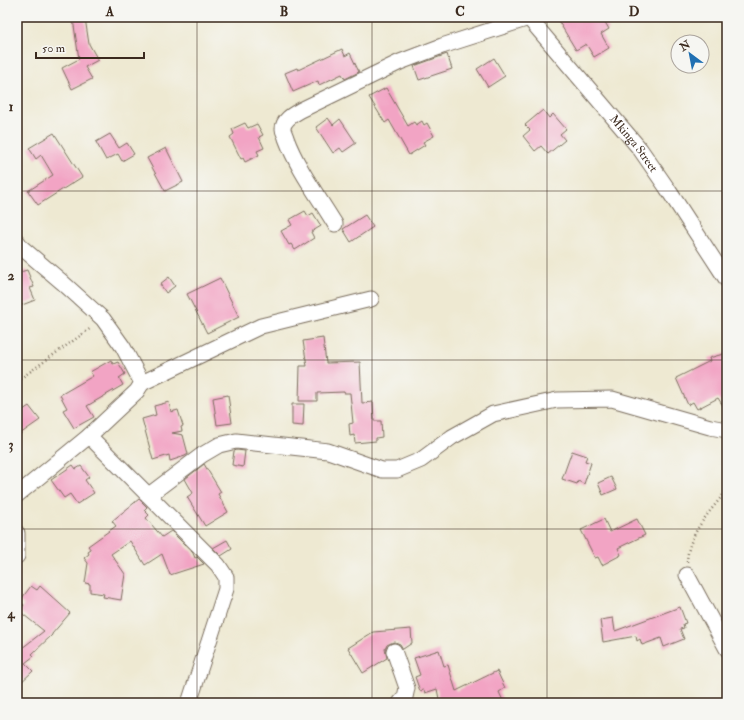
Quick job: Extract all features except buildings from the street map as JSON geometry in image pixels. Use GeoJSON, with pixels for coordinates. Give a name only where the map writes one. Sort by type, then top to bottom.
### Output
{"type":"FeatureCollection","features":[{"type":"Feature","properties":{"kind":"street"},"geometry":{"type":"LineString","coordinates":[[335,224],[296,160],[288,144],[283,129],[286,121],[292,115],[301,110],[400,62],[528,17]]}},
{"type":"Feature","properties":{"kind":"street","name":"Mkinga Street"},"geometry":{"type":"LineString","coordinates":[[528,17],[640,149],[727,280]]}},
{"type":"Feature","properties":{"kind":"street"},"geometry":{"type":"LineString","coordinates":[[17,241],[21,247],[103,319],[123,347],[142,384]]}},
{"type":"Feature","properties":{"kind":"street"},"geometry":{"type":"LineString","coordinates":[[17,494],[90,436],[137,391],[142,384],[261,326],[371,299]]}},
{"type":"Feature","properties":{"kind":"street"},"geometry":{"type":"LineString","coordinates":[[149,495],[202,455],[219,445],[236,441],[328,451],[382,470],[397,470],[421,460],[452,437],[493,414],[557,400],[612,399],[710,427],[727,430]]}},
{"type":"Feature","properties":{"kind":"street"},"geometry":{"type":"LineString","coordinates":[[90,436],[218,565],[226,577],[226,588],[189,703]]}},
{"type":"Feature","properties":{"kind":"street"},"geometry":{"type":"LineString","coordinates":[[17,533],[17,556]]}},
{"type":"Feature","properties":{"kind":"street"},"geometry":{"type":"LineString","coordinates":[[687,575],[698,599],[727,649]]}},
{"type":"Feature","properties":{"kind":"street"},"geometry":{"type":"LineString","coordinates":[[394,651],[407,688],[405,697],[400,703]]}},
{"type":"Feature","properties":{"kind":"path"},"geometry":{"type":"LineString","coordinates":[[17,381],[103,319]]}},
{"type":"Feature","properties":{"kind":"path"},"geometry":{"type":"LineString","coordinates":[[687,575],[687,553],[695,531],[727,490]]}}]}
